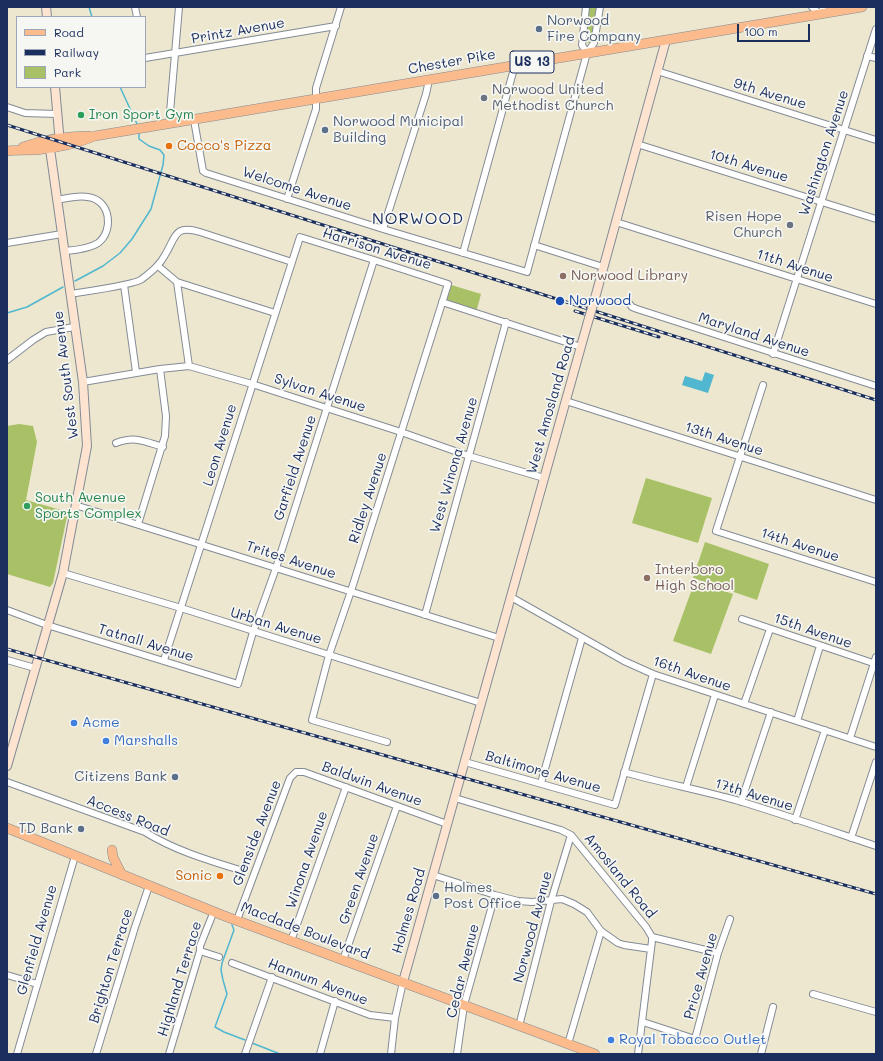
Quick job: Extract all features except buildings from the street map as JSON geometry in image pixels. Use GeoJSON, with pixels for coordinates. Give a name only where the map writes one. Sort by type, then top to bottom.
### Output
{"type":"FeatureCollection","features":[{"type":"Feature","properties":{"kind":"main road","name":"Chester Pike"},"geometry":{"type":"LineString","coordinates":[[12,150],[37,150],[49,144],[79,136],[94,136],[170,124],[666,40],[822,11],[862,7]]}},
{"type":"Feature","properties":{"kind":"main road","name":"Macdade Boulevard"},"geometry":{"type":"LineString","coordinates":[[7,828],[237,920],[595,1054]]}},
{"type":"Feature","properties":{"kind":"main road"},"geometry":{"type":"LineString","coordinates":[[112,850],[113,857],[122,875]]}},
{"type":"Feature","properties":{"kind":"street"},"geometry":{"type":"LineString","coordinates":[[170,124],[179,7]]}},
{"type":"Feature","properties":{"kind":"street"},"geometry":{"type":"LineString","coordinates":[[287,199],[316,109],[316,88],[341,7]]}},
{"type":"Feature","properties":{"kind":"street"},"geometry":{"type":"LineString","coordinates":[[586,7],[582,45],[587,53]]}},
{"type":"Feature","properties":{"kind":"street"},"geometry":{"type":"LineString","coordinates":[[600,7],[594,43],[587,53],[534,245],[603,267]]}},
{"type":"Feature","properties":{"kind":"street"},"geometry":{"type":"LineString","coordinates":[[812,7],[822,11]]}},
{"type":"Feature","properties":{"kind":"street","name":"Printz Avenue"},"geometry":{"type":"LineString","coordinates":[[146,58],[336,26]]}},
{"type":"Feature","properties":{"kind":"street","name":"Washington Avenue"},"geometry":{"type":"LineString","coordinates":[[773,354],[876,29]]}},
{"type":"Feature","properties":{"kind":"street","name":"West Amosland Road"},"geometry":{"type":"LineString","coordinates":[[460,777],[666,40]]}},
{"type":"Feature","properties":{"kind":"street"},"geometry":{"type":"LineString","coordinates":[[867,56],[876,58]]}},
{"type":"Feature","properties":{"kind":"street"},"geometry":{"type":"LineString","coordinates":[[463,254],[515,66]]}},
{"type":"Feature","properties":{"kind":"street","name":"9th Avenue"},"geometry":{"type":"LineString","coordinates":[[657,71],[876,140]]}},
{"type":"Feature","properties":{"kind":"street"},"geometry":{"type":"LineString","coordinates":[[383,229],[426,94],[429,80]]}},
{"type":"Feature","properties":{"kind":"street"},"geometry":{"type":"LineString","coordinates":[[55,88],[60,142]]}},
{"type":"Feature","properties":{"kind":"street"},"geometry":{"type":"LineString","coordinates":[[7,107],[25,113],[57,114]]}},
{"type":"Feature","properties":{"kind":"street","name":"Welcome Avenue"},"geometry":{"type":"LineString","coordinates":[[194,120],[203,171],[463,254],[527,272],[534,245]]}},
{"type":"Feature","properties":{"kind":"street","name":"West South Avenue"},"geometry":{"type":"LineString","coordinates":[[7,766],[47,625],[64,573],[88,446],[83,382],[49,144]]}},
{"type":"Feature","properties":{"kind":"street","name":"10th Avenue"},"geometry":{"type":"LineString","coordinates":[[637,144],[876,219]]}},
{"type":"Feature","properties":{"kind":"street"},"geometry":{"type":"LineString","coordinates":[[57,200],[89,197],[100,203],[108,215],[109,224],[107,233],[98,242],[94,245],[65,251]]}},
{"type":"Feature","properties":{"kind":"street","name":"11th Avenue"},"geometry":{"type":"LineString","coordinates":[[616,222],[876,304]]}},
{"type":"Feature","properties":{"kind":"street"},"geometry":{"type":"LineString","coordinates":[[70,294],[140,281],[158,266],[173,237],[180,231],[187,229],[292,262]]}},
{"type":"Feature","properties":{"kind":"street"},"geometry":{"type":"LineString","coordinates":[[7,243],[62,234]]}},
{"type":"Feature","properties":{"kind":"street","name":"Harrison Avenue"},"geometry":{"type":"LineString","coordinates":[[300,237],[448,284]]}},
{"type":"Feature","properties":{"kind":"street","name":"Leon Avenue"},"geometry":{"type":"LineString","coordinates":[[164,660],[300,237]]}},
{"type":"Feature","properties":{"kind":"street","name":"Garfield Avenue"},"geometry":{"type":"LineString","coordinates":[[238,684],[253,632],[276,568],[374,260]]}},
{"type":"Feature","properties":{"kind":"street"},"geometry":{"type":"LineString","coordinates":[[158,266],[177,282],[275,312]]}},
{"type":"Feature","properties":{"kind":"street"},"geometry":{"type":"LineString","coordinates":[[177,282],[188,366]]}},
{"type":"Feature","properties":{"kind":"street","name":"Ridley Avenue"},"geometry":{"type":"LineString","coordinates":[[387,742],[312,720],[329,655],[351,591],[448,284]]}},
{"type":"Feature","properties":{"kind":"street"},"geometry":{"type":"LineString","coordinates":[[124,285],[136,372]]}},
{"type":"Feature","properties":{"kind":"street"},"geometry":{"type":"LineString","coordinates":[[442,302],[581,347]]}},
{"type":"Feature","properties":{"kind":"street","name":"Maryland Avenue"},"geometry":{"type":"LineString","coordinates":[[628,302],[632,307],[637,309],[876,386]]}},
{"type":"Feature","properties":{"kind":"street","name":"West Winona Avenue"},"geometry":{"type":"LineString","coordinates":[[425,615],[506,322]]}},
{"type":"Feature","properties":{"kind":"street"},"geometry":{"type":"LineString","coordinates":[[7,360],[32,340],[46,332],[74,327]]}},
{"type":"Feature","properties":{"kind":"street","name":"Sylvan Avenue"},"geometry":{"type":"LineString","coordinates":[[83,382],[136,372],[188,366],[252,384],[401,432],[469,456],[544,478]]}},
{"type":"Feature","properties":{"kind":"street"},"geometry":{"type":"LineString","coordinates":[[138,524],[165,436],[166,416],[160,369]]}},
{"type":"Feature","properties":{"kind":"street"},"geometry":{"type":"LineString","coordinates":[[740,457],[763,385]]}},
{"type":"Feature","properties":{"kind":"street","name":"13th Avenue"},"geometry":{"type":"LineString","coordinates":[[566,401],[876,500]]}},
{"type":"Feature","properties":{"kind":"street"},"geometry":{"type":"LineString","coordinates":[[116,443],[127,439],[136,439],[163,446]]}},
{"type":"Feature","properties":{"kind":"street","name":"14th Avenue"},"geometry":{"type":"LineString","coordinates":[[740,457],[716,531],[876,582]]}},
{"type":"Feature","properties":{"kind":"street","name":"Trites Avenue"},"geometry":{"type":"LineString","coordinates":[[76,505],[499,638]]}},
{"type":"Feature","properties":{"kind":"street","name":"Urban Avenue"},"geometry":{"type":"LineString","coordinates":[[64,573],[181,608],[481,703]]}},
{"type":"Feature","properties":{"kind":"street","name":"16th Avenue"},"geometry":{"type":"LineString","coordinates":[[511,597],[624,661],[653,674],[876,747]]}},
{"type":"Feature","properties":{"kind":"street","name":"Tatnall Avenue"},"geometry":{"type":"LineString","coordinates":[[7,610],[47,625],[238,684]]}},
{"type":"Feature","properties":{"kind":"street","name":"15th Avenue"},"geometry":{"type":"LineString","coordinates":[[742,619],[820,646],[875,662]]}},
{"type":"Feature","properties":{"kind":"street"},"geometry":{"type":"LineString","coordinates":[[744,704],[770,629]]}},
{"type":"Feature","properties":{"kind":"street"},"geometry":{"type":"LineString","coordinates":[[541,784],[582,638]]}},
{"type":"Feature","properties":{"kind":"street"},"geometry":{"type":"LineString","coordinates":[[797,720],[820,646]]}},
{"type":"Feature","properties":{"kind":"street"},"geometry":{"type":"LineString","coordinates":[[7,660],[35,668]]}},
{"type":"Feature","properties":{"kind":"street"},"geometry":{"type":"LineString","coordinates":[[850,738],[875,662]]}},
{"type":"Feature","properties":{"kind":"street"},"geometry":{"type":"LineString","coordinates":[[624,772],[653,674]]}},
{"type":"Feature","properties":{"kind":"street"},"geometry":{"type":"LineString","coordinates":[[686,787],[715,695]]}},
{"type":"Feature","properties":{"kind":"street"},"geometry":{"type":"LineString","coordinates":[[741,802],[771,712]]}},
{"type":"Feature","properties":{"kind":"street"},"geometry":{"type":"LineString","coordinates":[[795,820],[825,730]]}},
{"type":"Feature","properties":{"kind":"street","name":"Baltimore Avenue"},"geometry":{"type":"LineString","coordinates":[[464,762],[615,804],[624,772]]}},
{"type":"Feature","properties":{"kind":"street"},"geometry":{"type":"LineString","coordinates":[[851,838],[876,762]]}},
{"type":"Feature","properties":{"kind":"street","name":"Baldwin Avenue"},"geometry":{"type":"LineString","coordinates":[[290,778],[296,772],[304,772],[447,824]]}},
{"type":"Feature","properties":{"kind":"street","name":"17th Avenue"},"geometry":{"type":"LineString","coordinates":[[624,772],[741,802],[876,846]]}},
{"type":"Feature","properties":{"kind":"street","name":"Holmes Road"},"geometry":{"type":"LineString","coordinates":[[391,1054],[403,982],[460,777]]}},
{"type":"Feature","properties":{"kind":"street","name":"Glenside Avenue"},"geometry":{"type":"LineString","coordinates":[[237,920],[290,778]]}},
{"type":"Feature","properties":{"kind":"street","name":"Access Road"},"geometry":{"type":"LineString","coordinates":[[7,782],[144,832],[163,844],[240,870]]}},
{"type":"Feature","properties":{"kind":"street","name":"Winona Avenue"},"geometry":{"type":"LineString","coordinates":[[291,940],[346,787]]}},
{"type":"Feature","properties":{"kind":"street","name":"Amosland Road"},"geometry":{"type":"LineString","coordinates":[[455,798],[561,830],[571,835],[646,927],[652,937],[638,1054]]}},
{"type":"Feature","properties":{"kind":"street","name":"Green Avenue"},"geometry":{"type":"LineString","coordinates":[[343,960],[397,806]]}},
{"type":"Feature","properties":{"kind":"street","name":"Norwood Avenue"},"geometry":{"type":"LineString","coordinates":[[518,1026],[551,901],[571,835]]}},
{"type":"Feature","properties":{"kind":"street","name":"Glenfield Avenue"},"geometry":{"type":"LineString","coordinates":[[17,1054],[75,856]]}},
{"type":"Feature","properties":{"kind":"street"},"geometry":{"type":"LineString","coordinates":[[433,875],[495,895],[518,900],[532,902],[562,899],[587,912],[601,931],[618,943],[651,949]]}},
{"type":"Feature","properties":{"kind":"street","name":"Brighton Terrace"},"geometry":{"type":"LineString","coordinates":[[96,1054],[149,886]]}},
{"type":"Feature","properties":{"kind":"street","name":"Cedar Avenue"},"geometry":{"type":"LineString","coordinates":[[457,1054],[464,1005],[495,895]]}},
{"type":"Feature","properties":{"kind":"street","name":"Highland Terrace"},"geometry":{"type":"LineString","coordinates":[[169,1054],[200,951],[200,946],[214,911]]}},
{"type":"Feature","properties":{"kind":"street","name":"Price Avenue"},"geometry":{"type":"LineString","coordinates":[[643,1022],[695,1038],[718,953],[730,919]]}},
{"type":"Feature","properties":{"kind":"street"},"geometry":{"type":"LineString","coordinates":[[568,1044],[601,931]]}},
{"type":"Feature","properties":{"kind":"street"},"geometry":{"type":"LineString","coordinates":[[652,937],[718,953]]}},
{"type":"Feature","properties":{"kind":"street"},"geometry":{"type":"LineString","coordinates":[[200,951],[219,957]]}},
{"type":"Feature","properties":{"kind":"street","name":"Hannum Avenue"},"geometry":{"type":"LineString","coordinates":[[232,963],[370,1015],[396,1018]]}},
{"type":"Feature","properties":{"kind":"street"},"geometry":{"type":"LineString","coordinates":[[7,975],[37,984]]}},
{"type":"Feature","properties":{"kind":"street"},"geometry":{"type":"LineString","coordinates":[[245,1054],[272,977]]}},
{"type":"Feature","properties":{"kind":"street"},"geometry":{"type":"LineString","coordinates":[[813,994],[876,1012]]}},
{"type":"Feature","properties":{"kind":"street"},"geometry":{"type":"LineString","coordinates":[[320,1054],[335,1001]]}},
{"type":"Feature","properties":{"kind":"street"},"geometry":{"type":"LineString","coordinates":[[761,1054],[773,1008]]}},
{"type":"Feature","properties":{"kind":"green space"},"geometry":{"type":"Polygon","coordinates":[[[588,7],[598,7],[592,42],[585,43],[588,7]]]}},
{"type":"Feature","properties":{"kind":"green space"},"geometry":{"type":"Polygon","coordinates":[[[448,284],[481,294],[476,313],[442,302],[448,284]]]}},
{"type":"Feature","properties":{"kind":"green space","name":"South Avenue Sports Complex"},"geometry":{"type":"Polygon","coordinates":[[[19,424],[33,426],[37,442],[26,500],[68,512],[53,583],[50,587],[7,574],[7,426],[19,424]]]}},
{"type":"Feature","properties":{"kind":"green space"},"geometry":{"type":"Polygon","coordinates":[[[646,478],[712,498],[698,543],[632,523],[646,478]]]}},
{"type":"Feature","properties":{"kind":"green space"},"geometry":{"type":"Polygon","coordinates":[[[705,542],[769,564],[757,600],[693,578],[705,542]]]}},
{"type":"Feature","properties":{"kind":"green space"},"geometry":{"type":"Polygon","coordinates":[[[695,581],[733,594],[711,654],[673,641],[695,581]]]}},
{"type":"Feature","properties":{"kind":"water"},"geometry":{"type":"Polygon","coordinates":[[[705,372],[714,375],[708,393],[682,385],[685,376],[702,381],[705,372]]]}},
{"type":"Feature","properties":{"kind":"waterway"},"geometry":{"type":"LineString","coordinates":[[89,7],[92,16]]}},
{"type":"Feature","properties":{"kind":"waterway"},"geometry":{"type":"LineString","coordinates":[[120,88],[138,126]]}},
{"type":"Feature","properties":{"kind":"waterway"},"geometry":{"type":"LineString","coordinates":[[75,281],[103,266],[120,253],[132,239],[151,209],[163,165],[164,155],[160,150],[149,146],[139,139],[139,132]]}},
{"type":"Feature","properties":{"kind":"waterway"},"geometry":{"type":"LineString","coordinates":[[7,313],[27,307],[63,287]]}},
{"type":"Feature","properties":{"kind":"waterway"},"geometry":{"type":"LineString","coordinates":[[232,925],[234,930],[222,963],[221,970],[227,994],[215,1027],[245,1040]]}},
{"type":"Feature","properties":{"kind":"waterway"},"geometry":{"type":"LineString","coordinates":[[252,1043],[280,1054]]}},
{"type":"Feature","properties":{"kind":"railway"},"geometry":{"type":"LineString","coordinates":[[7,125],[876,400]]}},
{"type":"Feature","properties":{"kind":"railway"},"geometry":{"type":"LineString","coordinates":[[575,311],[659,337]]}},
{"type":"Feature","properties":{"kind":"railway"},"geometry":{"type":"LineString","coordinates":[[7,649],[876,894]]}},
{"type":"Feature","properties":{"kind":"place","name":"Norwood Fire Company"},"geometry":{"type":"Point","coordinates":[539,29]}},
{"type":"Feature","properties":{"kind":"place","name":"Norwood United Methodist Church"},"geometry":{"type":"Point","coordinates":[484,98]}},
{"type":"Feature","properties":{"kind":"place","name":"Iron Sport Gym"},"geometry":{"type":"Point","coordinates":[81,115]}},
{"type":"Feature","properties":{"kind":"place","name":"Norwood Municipal Building"},"geometry":{"type":"Point","coordinates":[325,130]}},
{"type":"Feature","properties":{"kind":"place","name":"Cocco's Pizza"},"geometry":{"type":"Point","coordinates":[169,146]}},
{"type":"Feature","properties":{"kind":"place","name":"Risen Hope Church"},"geometry":{"type":"Point","coordinates":[790,225]}},
{"type":"Feature","properties":{"kind":"place","name":"Norwood Library"},"geometry":{"type":"Point","coordinates":[563,276]}},
{"type":"Feature","properties":{"kind":"place","name":"Norwood"},"geometry":{"type":"Point","coordinates":[560,301]}},
{"type":"Feature","properties":{"kind":"place","name":"South Avenue Sports Complex"},"geometry":{"type":"Point","coordinates":[27,506]}},
{"type":"Feature","properties":{"kind":"place","name":"Interboro High School"},"geometry":{"type":"Point","coordinates":[647,578]}},
{"type":"Feature","properties":{"kind":"place","name":"Acme"},"geometry":{"type":"Point","coordinates":[74,723]}},
{"type":"Feature","properties":{"kind":"place","name":"Marshalls"},"geometry":{"type":"Point","coordinates":[106,741]}},
{"type":"Feature","properties":{"kind":"place","name":"Citizens Bank"},"geometry":{"type":"Point","coordinates":[175,777]}},
{"type":"Feature","properties":{"kind":"place","name":"TD Bank"},"geometry":{"type":"Point","coordinates":[81,829]}},
{"type":"Feature","properties":{"kind":"place","name":"Sonic"},"geometry":{"type":"Point","coordinates":[220,876]}},
{"type":"Feature","properties":{"kind":"place","name":"Holmes Post Office"},"geometry":{"type":"Point","coordinates":[436,896]}},
{"type":"Feature","properties":{"kind":"place","name":"Royal Tobacco Outlet"},"geometry":{"type":"Point","coordinates":[611,1040]}},
{"type":"Feature","properties":{"kind":"district","name":"NORWOOD"},"geometry":{"type":"Point","coordinates":[418,219]}}]}
